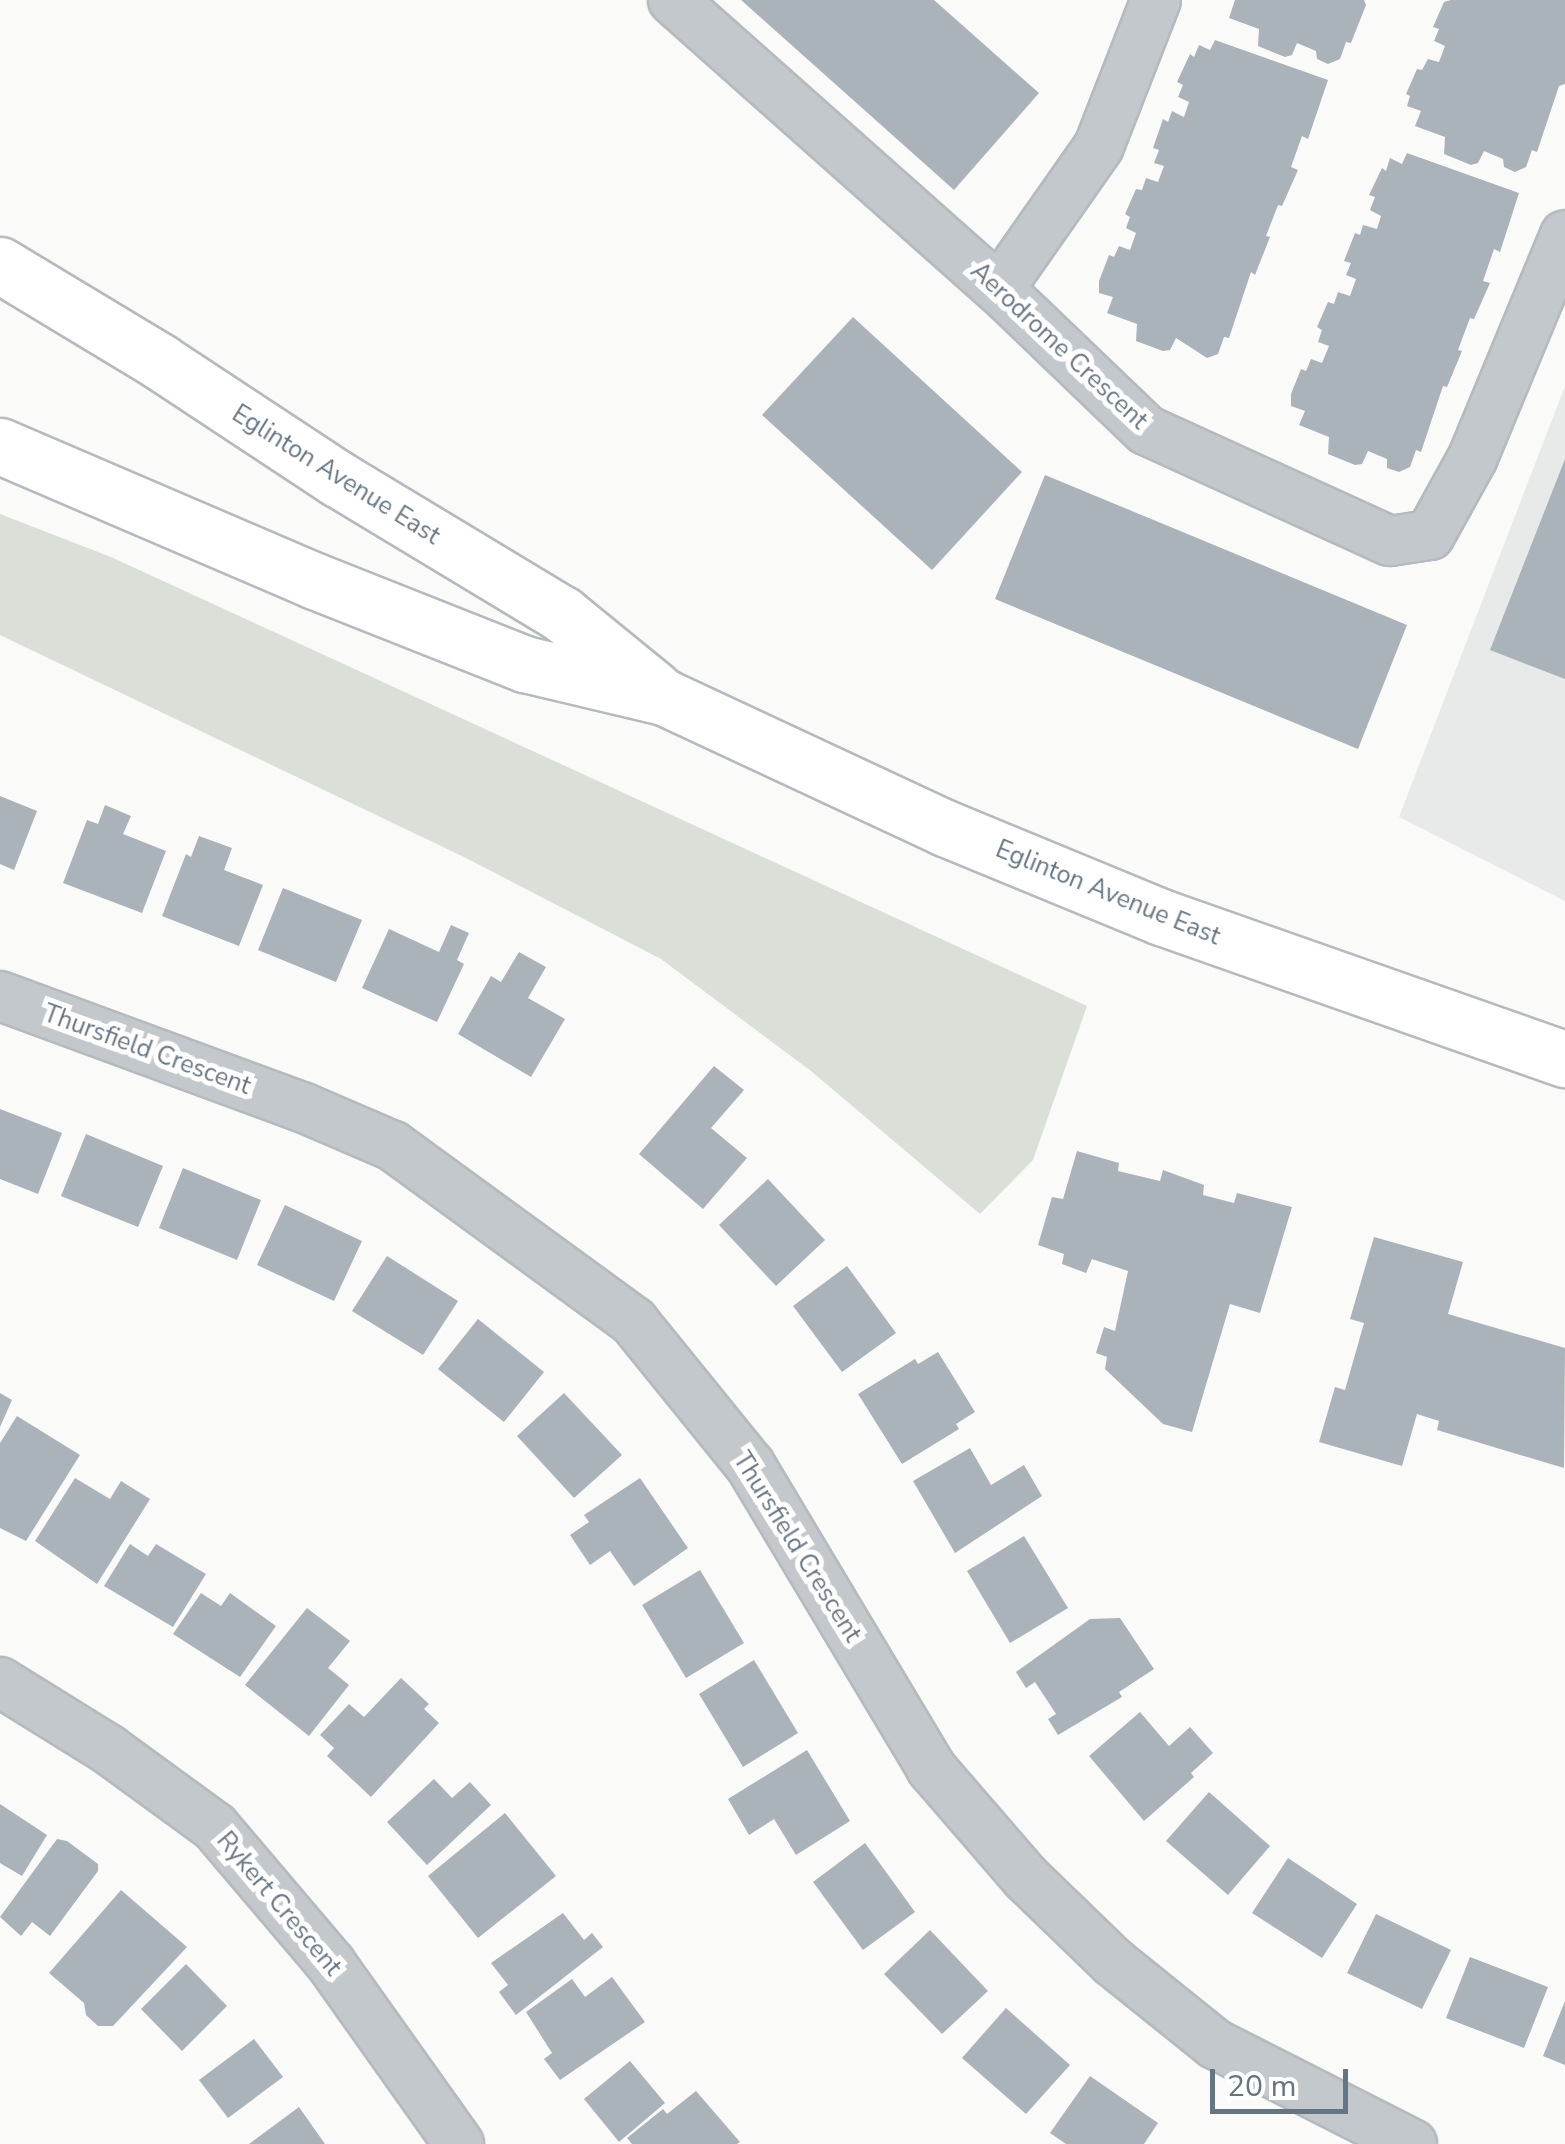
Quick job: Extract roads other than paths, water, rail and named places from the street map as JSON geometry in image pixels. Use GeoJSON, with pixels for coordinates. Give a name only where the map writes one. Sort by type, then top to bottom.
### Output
{"type":"FeatureCollection","features":[{"type":"Feature","properties":{"kind":"main road","name":"Eglinton Avenue East"},"geometry":{"type":"LineString","coordinates":[[0,265],[159,361],[338,479],[562,614],[664,697]]}},
{"type":"Feature","properties":{"kind":"main road","name":"Eglinton Avenue East"},"geometry":{"type":"LineString","coordinates":[[0,446],[315,581],[524,664],[664,697],[946,828],[1160,917],[1565,1059]]}},
{"type":"Feature","properties":{"kind":"street","name":"Aerodrome Crescent"},"geometry":{"type":"LineString","coordinates":[[674,0],[1000,289],[1146,430],[1390,540],[1430,536],[1473,457],[1565,235]]}},
{"type":"Feature","properties":{"kind":"street"},"geometry":{"type":"LineString","coordinates":[[1000,289],[1099,146],[1156,0]]}},
{"type":"Feature","properties":{"kind":"street","name":"Thursfield Crescent"},"geometry":{"type":"LineString","coordinates":[[0,996],[302,1107],[393,1146],[634,1322],[750,1465],[931,1768],[1026,1878],[1112,1962],[1215,2044],[1412,2144]]}},
{"type":"Feature","properties":{"kind":"street","name":"Rykert Crescent"},"geometry":{"type":"LineString","coordinates":[[0,1682],[108,1749],[215,1827],[331,1964],[459,2144]]}}]}
